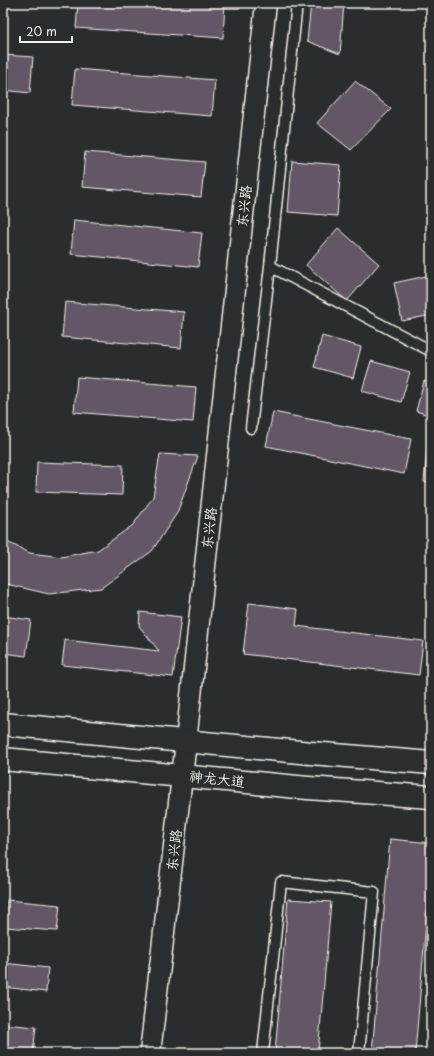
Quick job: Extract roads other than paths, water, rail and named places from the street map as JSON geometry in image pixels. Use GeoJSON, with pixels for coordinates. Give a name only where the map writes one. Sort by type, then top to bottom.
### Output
{"type":"FeatureCollection","features":[{"type":"Feature","properties":{"kind":"main road"},"geometry":{"type":"LineString","coordinates":[[3,724],[311,754],[431,763]]}},
{"type":"Feature","properties":{"kind":"main road","name":"神龙大道"},"geometry":{"type":"LineString","coordinates":[[3,759],[308,788],[431,797]]}},
{"type":"Feature","properties":{"kind":"street","name":"东兴路"},"geometry":{"type":"LineString","coordinates":[[150,1053],[186,742],[266,3]]}},
{"type":"Feature","properties":{"kind":"lane"},"geometry":{"type":"LineString","coordinates":[[251,428],[270,266],[297,3]]}},
{"type":"Feature","properties":{"kind":"lane"},"geometry":{"type":"LineString","coordinates":[[270,266],[431,351]]}},
{"type":"Feature","properties":{"kind":"lane"},"geometry":{"type":"LineString","coordinates":[[263,1053],[281,882],[374,892],[358,1053]]}}]}
